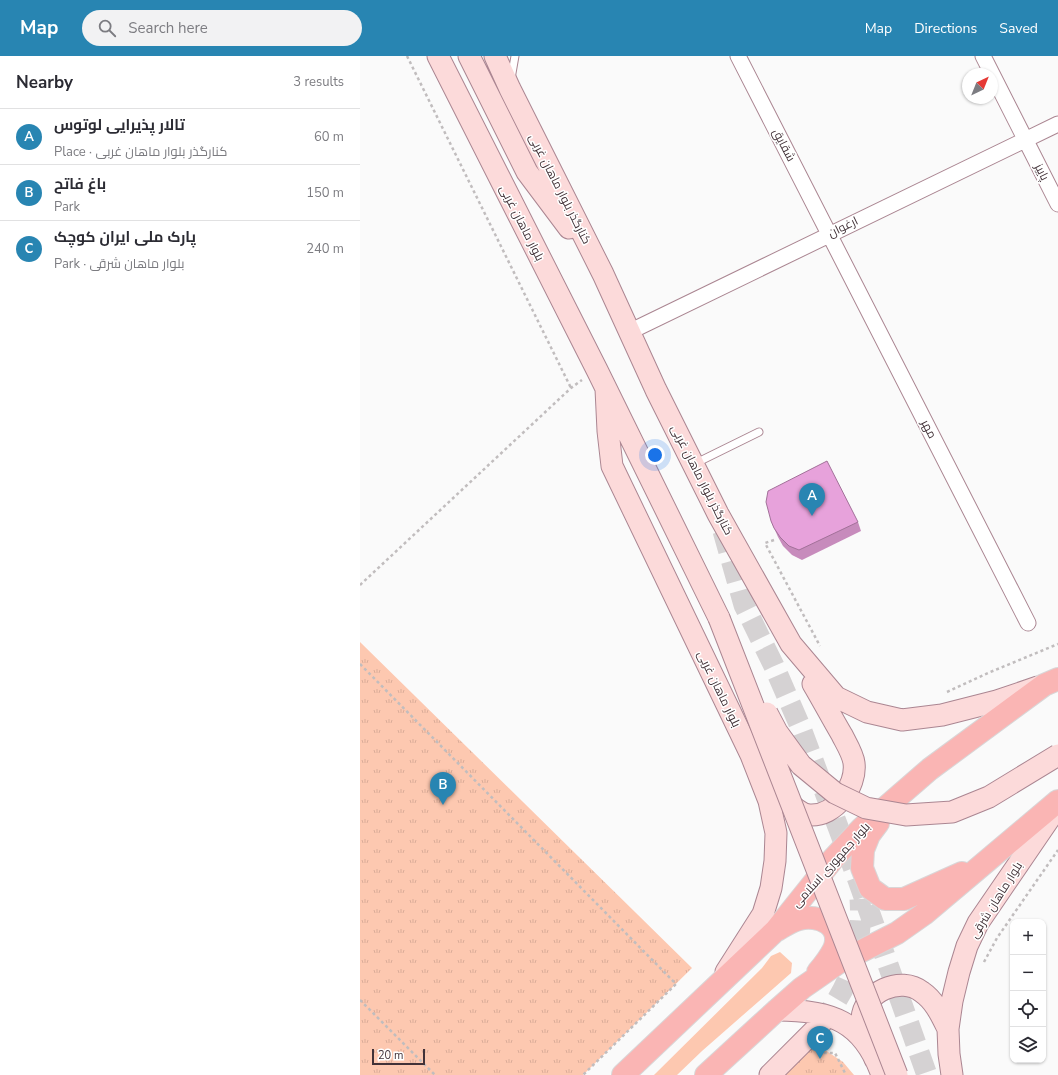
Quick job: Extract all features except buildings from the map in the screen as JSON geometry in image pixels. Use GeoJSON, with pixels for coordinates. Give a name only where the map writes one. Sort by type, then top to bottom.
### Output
{"type":"FeatureCollection","features":[{"type":"Feature","properties":{"kind":"main road","name":"بلوار ماهان غربی"},"geometry":{"type":"LineString","coordinates":[[438,56],[597,370],[719,618]]}},
{"type":"Feature","properties":{"kind":"main road"},"geometry":{"type":"LineString","coordinates":[[469,56],[527,172],[602,274]]}},
{"type":"Feature","properties":{"kind":"main road","name":"کنارگذر بلوار ماهان غربی"},"geometry":{"type":"LineString","coordinates":[[494,56],[602,274],[656,390],[718,514],[791,644],[836,697],[867,712],[902,720],[942,715],[997,700],[1051,682]]}},
{"type":"Feature","properties":{"kind":"main road","name":"بلوار ماهان غربی"},"geometry":{"type":"LineString","coordinates":[[606,389],[608,431],[612,466],[751,755],[769,801],[776,833],[775,861],[771,888],[763,914],[716,987]]}},
{"type":"Feature","properties":{"kind":"main road"},"geometry":{"type":"LineString","coordinates":[[719,618],[777,732],[801,765],[835,793],[866,808],[906,815],[952,812],[989,797],[1058,755]]}},
{"type":"Feature","properties":{"kind":"main road"},"geometry":{"type":"LineString","coordinates":[[719,618],[897,1075]]}},
{"type":"Feature","properties":{"kind":"main road"},"geometry":{"type":"LineString","coordinates":[[751,755],[778,792],[797,810],[809,815],[821,813],[834,807],[849,789],[854,776],[854,762],[846,744],[791,644]]}},
{"type":"Feature","properties":{"kind":"main road","name":"بلوار جمهوری اسلامی"},"geometry":{"type":"LineString","coordinates":[[623,1075],[776,930],[833,859],[862,828],[930,769],[1051,682]]}},
{"type":"Feature","properties":{"kind":"main road"},"geometry":{"type":"LineString","coordinates":[[930,769],[880,820],[869,835],[863,850],[862,868],[870,888],[885,899],[904,899],[985,862]]}},
{"type":"Feature","properties":{"kind":"main road"},"geometry":{"type":"LineString","coordinates":[[802,988],[838,963],[897,933],[908,925],[947,895],[1058,801]]}},
{"type":"Feature","properties":{"kind":"main road","name":"بلوار ماهان شرقی"},"geometry":{"type":"LineString","coordinates":[[952,1075],[948,1029],[952,1001],[967,946],[978,923],[1058,806]]}},
{"type":"Feature","properties":{"kind":"main road"},"geometry":{"type":"LineString","coordinates":[[706,1075],[802,988],[825,963],[834,948],[836,937],[831,925],[819,918],[798,919],[776,930]]}},
{"type":"Feature","properties":{"kind":"main road"},"geometry":{"type":"LineString","coordinates":[[879,1067],[864,1034],[862,1019],[865,1006],[877,993],[889,986],[906,984],[921,991],[934,1003],[948,1029]]}},
{"type":"Feature","properties":{"kind":"main road"},"geometry":{"type":"LineString","coordinates":[[777,1010],[814,1012],[838,1019],[855,1030],[867,1045],[879,1067]]}},
{"type":"Feature","properties":{"kind":"main road"},"geometry":{"type":"LineString","coordinates":[[770,1075],[820,1025]]}},
{"type":"Feature","properties":{"kind":"street","name":"شقایق"},"geometry":{"type":"LineString","coordinates":[[738,56],[830,234]]}},
{"type":"Feature","properties":{"kind":"street","name":"پاییز"},"geometry":{"type":"LineString","coordinates":[[983,56],[1058,204]]}},
{"type":"Feature","properties":{"kind":"street","name":"ارغوان"},"geometry":{"type":"LineString","coordinates":[[629,332],[1058,124]]}},
{"type":"Feature","properties":{"kind":"street","name":"مهر"},"geometry":{"type":"LineString","coordinates":[[830,234],[1028,623]]}},
{"type":"Feature","properties":{"kind":"lane"},"geometry":{"type":"LineString","coordinates":[[510,89],[515,56]]}},
{"type":"Feature","properties":{"kind":"lane"},"geometry":{"type":"LineString","coordinates":[[694,464],[759,432]]}},
{"type":"Feature","properties":{"kind":"path"},"geometry":{"type":"LineString","coordinates":[[407,56],[570,388]]}},
{"type":"Feature","properties":{"kind":"path"},"geometry":{"type":"LineString","coordinates":[[360,585],[570,388],[597,370]]}},
{"type":"Feature","properties":{"kind":"path"},"geometry":{"type":"LineString","coordinates":[[774,540],[765,543],[821,649]]}},
{"type":"Feature","properties":{"kind":"path"},"geometry":{"type":"LineString","coordinates":[[946,693],[988,673],[1058,644]]}},
{"type":"Feature","properties":{"kind":"path"},"geometry":{"type":"LineString","coordinates":[[360,664],[676,984],[583,1075]]}},
{"type":"Feature","properties":{"kind":"path"},"geometry":{"type":"LineString","coordinates":[[983,963],[997,938],[1058,850]]}},
{"type":"Feature","properties":{"kind":"path"},"geometry":{"type":"LineString","coordinates":[[360,1000],[435,1075]]}},
{"type":"Feature","properties":{"kind":"path"},"geometry":{"type":"LineString","coordinates":[[817,1057],[822,1053],[834,1053],[846,1075]]}},
{"type":"Feature","properties":{"kind":"green space"},"geometry":{"type":"Polygon","coordinates":[[[360,642],[692,968],[583,1075],[360,1075],[360,642]]]}},
{"type":"Feature","properties":{"kind":"green space"},"geometry":{"type":"Polygon","coordinates":[[[780,952],[792,963],[791,973],[702,1051],[677,1075],[654,1075],[762,968],[771,956],[780,952]]]}},
{"type":"Feature","properties":{"kind":"green space"},"geometry":{"type":"Polygon","coordinates":[[[816,1044],[843,1062],[854,1075],[785,1075],[816,1044]]]}},
{"type":"Feature","properties":{"kind":"tunnel"},"geometry":{"type":"LineString","coordinates":[[723,531],[744,605],[774,666],[800,726],[858,880],[927,1075]]}},
{"type":"Feature","properties":{"kind":"tunnel"},"geometry":{"type":"LineString","coordinates":[[820,1025],[841,993],[851,972],[860,930],[860,899]]}},
{"type":"Feature","properties":{"kind":"place","name":"تالار پذیرایی لوتوس"},"geometry":{"type":"Point","coordinates":[812,516]}},
{"type":"Feature","properties":{"kind":"place","name":"باغ فاتح"},"geometry":{"type":"Point","coordinates":[443,805]}},
{"type":"Feature","properties":{"kind":"place","name":"پارک ملی ایران کوچک"},"geometry":{"type":"Point","coordinates":[820,1059]}}]}
